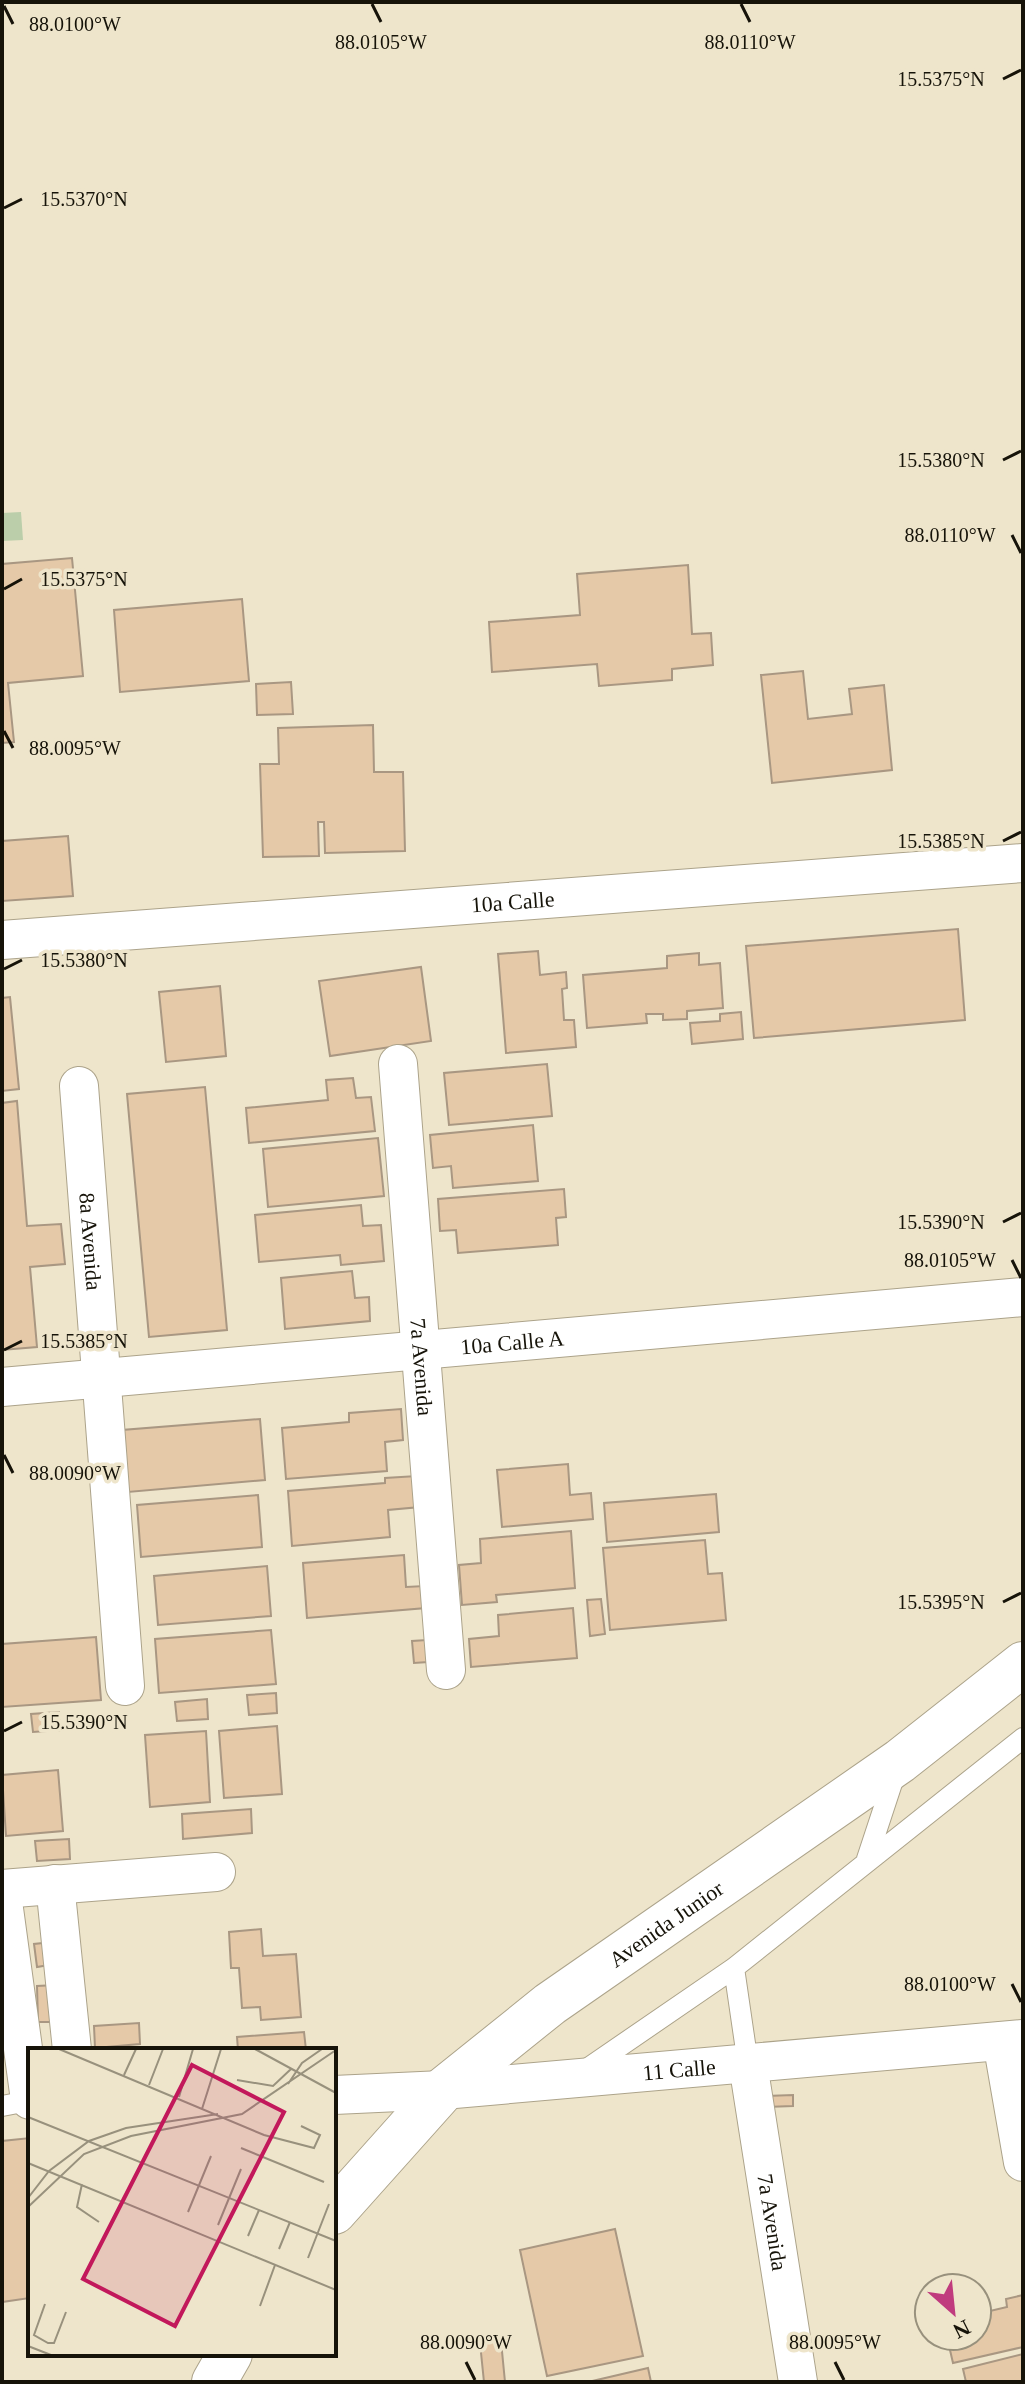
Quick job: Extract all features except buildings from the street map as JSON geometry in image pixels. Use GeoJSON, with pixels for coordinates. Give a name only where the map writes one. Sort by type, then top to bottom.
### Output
{"type":"FeatureCollection","features":[{"type":"Feature","properties":{"kind":"main road","name":"Avenida Junior"},"geometry":{"type":"LineString","coordinates":[[336,2210],[443,2090],[550,2004],[900,1761],[1023,1664]]}},
{"type":"Feature","properties":{"kind":"main road"},"geometry":{"type":"LineString","coordinates":[[214,2382],[229,2356]]}},
{"type":"Feature","properties":{"kind":"street","name":"10a Calle"},"geometry":{"type":"LineString","coordinates":[[2,940],[1023,863]]}},
{"type":"Feature","properties":{"kind":"street","name":"7a Avenida"},"geometry":{"type":"LineString","coordinates":[[398,1064],[446,1670]]}},
{"type":"Feature","properties":{"kind":"street","name":"8a Avenida"},"geometry":{"type":"LineString","coordinates":[[79,1086],[125,1686]]}},
{"type":"Feature","properties":{"kind":"street","name":"10a Calle A"},"geometry":{"type":"LineString","coordinates":[[2,1387],[1023,1297]]}},
{"type":"Feature","properties":{"kind":"street"},"geometry":{"type":"LineString","coordinates":[[20,2102],[2,1892],[55,1884],[216,1872]]}},
{"type":"Feature","properties":{"kind":"street"},"geometry":{"type":"LineString","coordinates":[[55,1884],[72,2048]]}},
{"type":"Feature","properties":{"kind":"street","name":"11 Calle"},"geometry":{"type":"LineString","coordinates":[[336,2095],[443,2090],[1013,2040]]}},
{"type":"Feature","properties":{"kind":"street"},"geometry":{"type":"LineString","coordinates":[[1013,2040],[1023,2162]]}},
{"type":"Feature","properties":{"kind":"street","name":"7a Avenida"},"geometry":{"type":"LineString","coordinates":[[748,2064],[798,2382]]}},
{"type":"Feature","properties":{"kind":"lane"},"geometry":{"type":"LineString","coordinates":[[571,2079],[734,1968],[867,1859],[1023,1738]]}},
{"type":"Feature","properties":{"kind":"lane"},"geometry":{"type":"LineString","coordinates":[[867,1859],[900,1761]]}},
{"type":"Feature","properties":{"kind":"lane"},"geometry":{"type":"LineString","coordinates":[[734,1968],[748,2064]]}},
{"type":"Feature","properties":{"kind":"shaded area"},"geometry":{"type":"Polygon","coordinates":[[[21,512],[23,540],[2,541],[2,513],[21,512]]]}}]}
